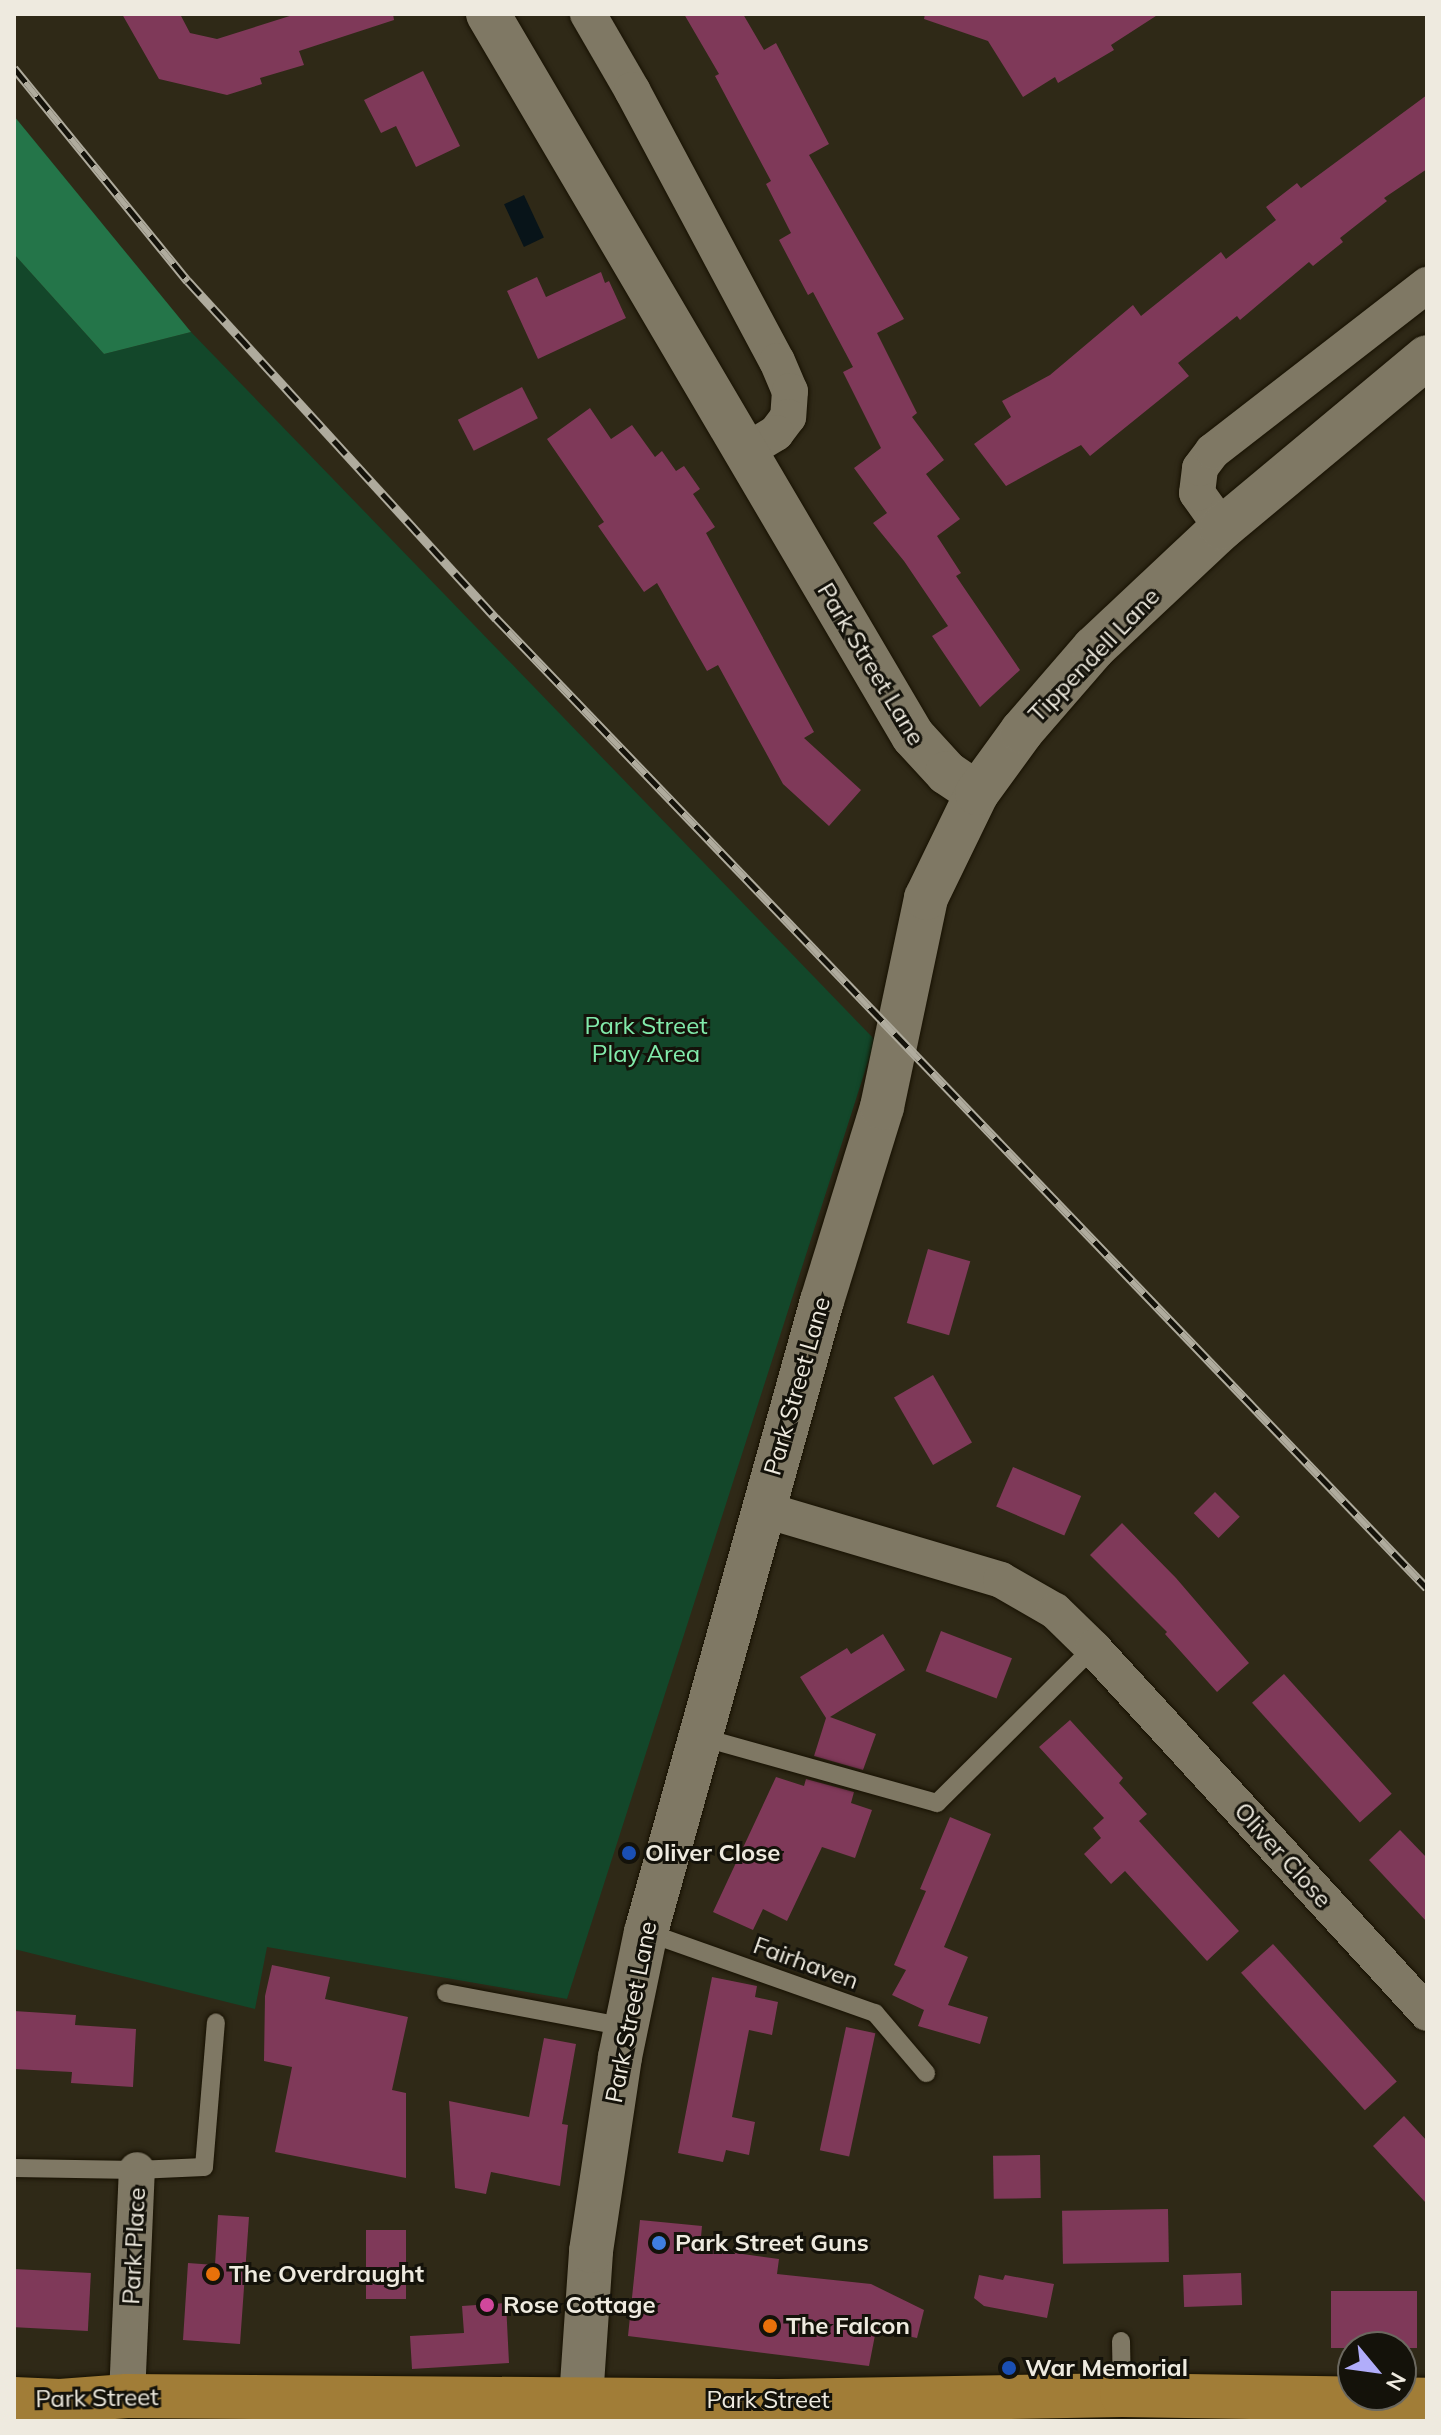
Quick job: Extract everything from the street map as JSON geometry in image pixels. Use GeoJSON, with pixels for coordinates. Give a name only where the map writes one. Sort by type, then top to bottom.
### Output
{"type":"FeatureCollection","features":[{"type":"Feature","properties":{"kind":"main road","name":"Park Street"},"geometry":{"type":"LineString","coordinates":[[14,2399],[60,2411],[127,2396],[581,2399],[780,2411],[1427,2400]]}},
{"type":"Feature","properties":{"kind":"street","name":"Park Street Lane"},"geometry":{"type":"LineString","coordinates":[[488,14],[913,736],[947,773],[977,793],[921,911],[882,1107],[762,1509],[646,1932],[626,2027],[591,2251],[581,2399]]}},
{"type":"Feature","properties":{"kind":"street"},"geometry":{"type":"LineString","coordinates":[[588,14],[770,347],[790,391],[788,417],[776,433],[744,452]]}},
{"type":"Feature","properties":{"kind":"street"},"geometry":{"type":"LineString","coordinates":[[1222,528],[1197,493],[1200,468],[1213,451],[1427,285]]}},
{"type":"Feature","properties":{"kind":"street","name":"Tippendell Lane"},"geometry":{"type":"LineString","coordinates":[[977,793],[1022,731],[1094,648],[1222,528],[1427,357]]}},
{"type":"Feature","properties":{"kind":"street","name":"Oliver Close"},"geometry":{"type":"LineString","coordinates":[[762,1509],[1001,1580],[1055,1611],[1093,1648],[1427,2013]]}},
{"type":"Feature","properties":{"kind":"street","name":"Park Place"},"geometry":{"type":"LineString","coordinates":[[127,2396],[137,2170]]}},
{"type":"Feature","properties":{"kind":"lane"},"geometry":{"type":"LineString","coordinates":[[698,1736],[937,1803],[1093,1648]]}},
{"type":"Feature","properties":{"kind":"lane","name":"Fairhaven"},"geometry":{"type":"LineString","coordinates":[[646,1932],[875,2013],[926,2073]]}},
{"type":"Feature","properties":{"kind":"lane"},"geometry":{"type":"LineString","coordinates":[[446,1993],[626,2027]]}},
{"type":"Feature","properties":{"kind":"lane"},"geometry":{"type":"LineString","coordinates":[[137,2170],[204,2167],[216,2022]]}},
{"type":"Feature","properties":{"kind":"lane","name":"Park Place"},"geometry":{"type":"LineString","coordinates":[[14,2168],[137,2170]]}},
{"type":"Feature","properties":{"kind":"lane"},"geometry":{"type":"LineString","coordinates":[[1095,2404],[1121,2341]]}},
{"type":"Feature","properties":{"kind":"green space"},"geometry":{"type":"Polygon","coordinates":[[[14,116],[191,332],[104,354],[14,254],[14,116]]]}},
{"type":"Feature","properties":{"kind":"green space","name":"Park Street Play Area"},"geometry":{"type":"Polygon","coordinates":[[[14,254],[104,354],[191,332],[875,1040],[567,1999],[267,1947],[255,2009],[14,1949],[14,254]]]}},
{"type":"Feature","properties":{"kind":"shaded area"},"geometry":{"type":"Polygon","coordinates":[[[524,195],[544,238],[524,247],[504,204],[524,195]]]}},
{"type":"Feature","properties":{"kind":"building"},"geometry":{"type":"Polygon","coordinates":[[[122,14],[180,14],[190,33],[217,39],[296,14],[393,14],[394,20],[299,51],[304,65],[260,78],[262,84],[227,95],[159,79],[122,14]]]}},
{"type":"Feature","properties":{"kind":"building"},"geometry":{"type":"Polygon","coordinates":[[[684,14],[743,14],[764,50],[776,43],[829,144],[809,155],[904,319],[877,333],[917,413],[912,417],[944,460],[926,474],[960,519],[937,536],[961,573],[956,576],[1020,670],[980,707],[932,636],[948,626],[904,561],[873,523],[887,513],[854,468],[881,448],[843,372],[853,367],[813,292],[808,295],[779,240],[791,233],[766,184],[771,181],[715,76],[719,74],[684,14]]]}},
{"type":"Feature","properties":{"kind":"building"},"geometry":{"type":"Polygon","coordinates":[[[925,14],[1159,14],[1111,45],[1114,50],[1058,83],[1055,77],[1023,97],[988,41],[924,19],[925,14]]]}},
{"type":"Feature","properties":{"kind":"building"},"geometry":{"type":"Polygon","coordinates":[[[423,71],[460,146],[416,167],[396,126],[381,133],[364,100],[423,71]]]}},
{"type":"Feature","properties":{"kind":"building"},"geometry":{"type":"Polygon","coordinates":[[[1427,95],[1427,169],[1384,198],[1387,201],[1340,238],[1343,242],[1313,266],[1309,262],[1240,320],[1237,316],[1178,363],[1189,376],[1090,456],[1081,445],[1006,486],[974,444],[1011,417],[1002,401],[1050,375],[1133,305],[1141,316],[1221,252],[1226,259],[1276,220],[1266,207],[1297,183],[1301,188],[1427,95]]]}},
{"type":"Feature","properties":{"kind":"building"},"geometry":{"type":"Polygon","coordinates":[[[601,272],[605,283],[609,281],[626,318],[538,359],[507,291],[537,277],[546,297],[601,272]]]}},
{"type":"Feature","properties":{"kind":"building"},"geometry":{"type":"Polygon","coordinates":[[[522,387],[538,418],[474,451],[458,420],[522,387]]]}},
{"type":"Feature","properties":{"kind":"building"},"geometry":{"type":"Polygon","coordinates":[[[590,408],[611,439],[632,425],[655,457],[662,451],[676,471],[684,466],[700,489],[693,494],[715,527],[706,533],[814,732],[804,738],[861,790],[829,826],[783,784],[718,665],[707,671],[657,583],[644,592],[598,526],[604,522],[547,439],[590,408]]]}},
{"type":"Feature","properties":{"kind":"building"},"geometry":{"type":"Polygon","coordinates":[[[928,1249],[970,1261],[949,1335],[907,1323],[928,1249]]]}},
{"type":"Feature","properties":{"kind":"building"},"geometry":{"type":"Polygon","coordinates":[[[933,1375],[972,1443],[933,1465],[894,1398],[933,1375]]]}},
{"type":"Feature","properties":{"kind":"building"},"geometry":{"type":"Polygon","coordinates":[[[1013,1467],[1081,1496],[1064,1535],[996,1507],[1013,1467]]]}},
{"type":"Feature","properties":{"kind":"building"},"geometry":{"type":"Polygon","coordinates":[[[1215,1492],[1240,1517],[1219,1538],[1194,1513],[1215,1492]]]}},
{"type":"Feature","properties":{"kind":"building"},"geometry":{"type":"Polygon","coordinates":[[[1122,1523],[1176,1578],[1249,1663],[1217,1692],[1165,1634],[1167,1632],[1090,1555],[1122,1523]]]}},
{"type":"Feature","properties":{"kind":"building"},"geometry":{"type":"Polygon","coordinates":[[[941,1631],[1012,1658],[997,1698],[926,1671],[941,1631]]]}},
{"type":"Feature","properties":{"kind":"building"},"geometry":{"type":"Polygon","coordinates":[[[883,1634],[905,1670],[830,1717],[876,1734],[863,1770],[814,1756],[826,1718],[800,1677],[847,1648],[851,1654],[883,1634]]]}},
{"type":"Feature","properties":{"kind":"building"},"geometry":{"type":"Polygon","coordinates":[[[1284,1674],[1392,1794],[1360,1822],[1252,1703],[1284,1674]]]}},
{"type":"Feature","properties":{"kind":"building"},"geometry":{"type":"Polygon","coordinates":[[[1070,1720],[1123,1778],[1119,1783],[1147,1814],[1139,1821],[1239,1931],[1207,1961],[1125,1871],[1111,1884],[1084,1854],[1101,1838],[1093,1828],[1104,1818],[1039,1747],[1070,1720]]]}},
{"type":"Feature","properties":{"kind":"building"},"geometry":{"type":"Polygon","coordinates":[[[776,1777],[804,1786],[806,1779],[854,1792],[851,1803],[872,1810],[855,1858],[822,1847],[787,1921],[763,1909],[753,1930],[713,1912],[776,1777]]]}},
{"type":"Feature","properties":{"kind":"building"},"geometry":{"type":"Polygon","coordinates":[[[950,1817],[991,1834],[944,1947],[968,1957],[948,2005],[988,2017],[980,2044],[918,2026],[924,2010],[892,1995],[906,1970],[894,1965],[926,1891],[920,1889],[950,1817]]]}},
{"type":"Feature","properties":{"kind":"building"},"geometry":{"type":"Polygon","coordinates":[[[1400,1830],[1427,1858],[1427,1922],[1369,1860],[1400,1830]]]}},
{"type":"Feature","properties":{"kind":"building"},"geometry":{"type":"Polygon","coordinates":[[[1273,1944],[1397,2081],[1365,2110],[1241,1973],[1273,1944]]]}},
{"type":"Feature","properties":{"kind":"building"},"geometry":{"type":"Polygon","coordinates":[[[272,1965],[330,1977],[325,1999],[408,2017],[392,2090],[406,2093],[406,2178],[275,2152],[292,2067],[264,2061],[265,1996],[272,1965]]]}},
{"type":"Feature","properties":{"kind":"building"},"geometry":{"type":"Polygon","coordinates":[[[712,1977],[757,1986],[755,1997],[778,2002],[772,2035],[749,2030],[732,2117],[755,2122],[749,2155],[726,2150],[723,2162],[678,2153],[712,1977]]]}},
{"type":"Feature","properties":{"kind":"building"},"geometry":{"type":"Polygon","coordinates":[[[14,2011],[76,2015],[75,2025],[136,2029],[133,2087],[71,2083],[72,2072],[14,2069],[14,2011]]]}},
{"type":"Feature","properties":{"kind":"building"},"geometry":{"type":"Polygon","coordinates":[[[846,2027],[875,2033],[849,2156],[820,2150],[846,2027]]]}},
{"type":"Feature","properties":{"kind":"building"},"geometry":{"type":"Polygon","coordinates":[[[544,2038],[576,2044],[562,2124],[568,2125],[560,2186],[491,2172],[486,2194],[455,2188],[449,2101],[529,2117],[544,2038]]]}},
{"type":"Feature","properties":{"kind":"building"},"geometry":{"type":"Polygon","coordinates":[[[1404,2116],[1427,2141],[1427,2204],[1373,2146],[1404,2116]]]}},
{"type":"Feature","properties":{"kind":"building"},"geometry":{"type":"Polygon","coordinates":[[[1040,2155],[1041,2198],[994,2199],[993,2156],[1040,2155]]]}},
{"type":"Feature","properties":{"kind":"building"},"geometry":{"type":"Polygon","coordinates":[[[1168,2209],[1169,2262],[1063,2264],[1062,2211],[1168,2209]]]}},
{"type":"Feature","properties":{"kind":"building","name":"The Overdraught"},"geometry":{"type":"Polygon","coordinates":[[[218,2215],[249,2217],[240,2344],[183,2340],[188,2263],[215,2265],[218,2215]]]}},
{"type":"Feature","properties":{"kind":"building"},"geometry":{"type":"Polygon","coordinates":[[[640,2220],[702,2226],[700,2248],[779,2259],[777,2274],[871,2284],[924,2310],[917,2338],[876,2330],[869,2366],[628,2336],[640,2220]]]}},
{"type":"Feature","properties":{"kind":"building"},"geometry":{"type":"Polygon","coordinates":[[[366,2230],[406,2230],[406,2299],[366,2299],[366,2230]]]}},
{"type":"Feature","properties":{"kind":"building"},"geometry":{"type":"Polygon","coordinates":[[[14,2269],[91,2273],[88,2331],[14,2327],[14,2269]]]}},
{"type":"Feature","properties":{"kind":"building"},"geometry":{"type":"Polygon","coordinates":[[[1241,2273],[1242,2305],[1184,2307],[1183,2275],[1241,2273]]]}},
{"type":"Feature","properties":{"kind":"building"},"geometry":{"type":"Polygon","coordinates":[[[979,2275],[1003,2280],[1005,2275],[1054,2284],[1047,2318],[984,2306],[974,2298],[979,2275]]]}},
{"type":"Feature","properties":{"kind":"building"},"geometry":{"type":"Polygon","coordinates":[[[1331,2291],[1417,2291],[1417,2331],[1337,2331],[1337,2348],[1331,2348],[1331,2291]]]}},
{"type":"Feature","properties":{"kind":"building"},"geometry":{"type":"Polygon","coordinates":[[[506,2303],[509,2363],[412,2369],[410,2336],[464,2333],[462,2306],[506,2303]]]}},
{"type":"Feature","properties":{"kind":"railway"},"geometry":{"type":"LineString","coordinates":[[14,68],[188,281],[496,618],[1427,1588]]}},
{"type":"Feature","properties":{"kind":"place","name":"Oliver Close"},"geometry":{"type":"Point","coordinates":[629,1853]}},
{"type":"Feature","properties":{"kind":"place","name":"Park Street Guns"},"geometry":{"type":"Point","coordinates":[659,2243]}},
{"type":"Feature","properties":{"kind":"place","name":"The Overdraught"},"geometry":{"type":"Point","coordinates":[213,2274]}},
{"type":"Feature","properties":{"kind":"place","name":"Rose Cottage"},"geometry":{"type":"Point","coordinates":[487,2305]}},
{"type":"Feature","properties":{"kind":"place","name":"The Falcon"},"geometry":{"type":"Point","coordinates":[770,2326]}},
{"type":"Feature","properties":{"kind":"place","name":"War Memorial"},"geometry":{"type":"Point","coordinates":[1009,2368]}}]}
